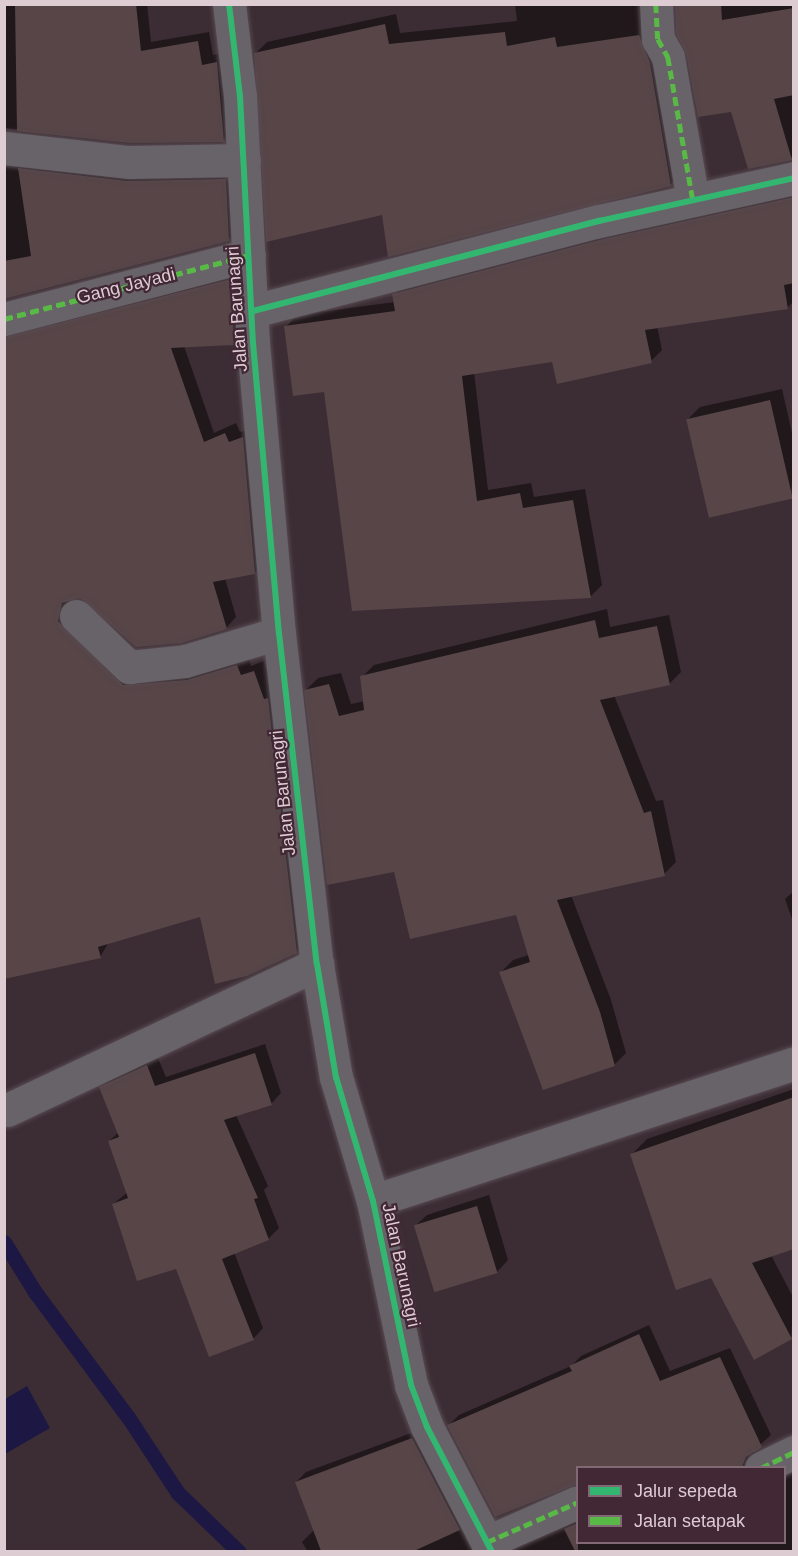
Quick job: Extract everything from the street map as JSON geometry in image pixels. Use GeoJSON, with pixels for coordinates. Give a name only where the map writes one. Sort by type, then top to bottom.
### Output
{"type":"FeatureCollection","features":[{"type":"Feature","properties":{"kind":"street","name":"Jalan Barunagri"},"geometry":{"type":"LineString","coordinates":[[229,4],[244,160],[253,343],[279,633],[317,964],[336,1077],[373,1202],[411,1384],[427,1427],[490,1547]]}},
{"type":"Feature","properties":{"kind":"street"},"geometry":{"type":"LineString","coordinates":[[656,4],[658,39],[668,57],[693,200]]}},
{"type":"Feature","properties":{"kind":"street"},"geometry":{"type":"LineString","coordinates":[[4,148],[129,162],[244,160]]}},
{"type":"Feature","properties":{"kind":"street"},"geometry":{"type":"LineString","coordinates":[[253,311],[693,200],[794,178]]}},
{"type":"Feature","properties":{"kind":"street","name":"Gang Jayadi"},"geometry":{"type":"LineString","coordinates":[[4,319],[249,255]]}},
{"type":"Feature","properties":{"kind":"street"},"geometry":{"type":"LineString","coordinates":[[76,616],[129,667],[185,661],[279,633]]}},
{"type":"Feature","properties":{"kind":"street"},"geometry":{"type":"LineString","coordinates":[[7,1110],[317,964]]}},
{"type":"Feature","properties":{"kind":"street"},"geometry":{"type":"LineString","coordinates":[[373,1202],[794,1063]]}},
{"type":"Feature","properties":{"kind":"street"},"geometry":{"type":"LineString","coordinates":[[763,1466],[794,1452]]}},
{"type":"Feature","properties":{"kind":"street"},"geometry":{"type":"LineString","coordinates":[[490,1547],[576,1503]]}},
{"type":"Feature","properties":{"kind":"shaded area"},"geometry":{"type":"Polygon","coordinates":[[[27,1386],[50,1428],[5,1454],[5,1399],[27,1386]]]}},
{"type":"Feature","properties":{"kind":"building"},"geometry":{"type":"Polygon","coordinates":[[[15,4],[136,4],[141,51],[198,41],[202,65],[217,62],[224,142],[130,143],[17,131],[15,4]]]}},
{"type":"Feature","properties":{"kind":"building"},"geometry":{"type":"Polygon","coordinates":[[[675,4],[721,4],[722,20],[794,8],[794,95],[774,99],[792,160],[748,169],[731,112],[698,117],[686,54],[676,34],[675,4]]]}},
{"type":"Feature","properties":{"kind":"building"},"geometry":{"type":"Polygon","coordinates":[[[385,24],[389,44],[505,32],[507,46],[555,37],[557,47],[639,35],[650,63],[671,186],[388,257],[382,215],[266,242],[254,53],[385,24]]]}},
{"type":"Feature","properties":{"kind":"building"},"geometry":{"type":"Polygon","coordinates":[[[18,168],[127,181],[226,179],[229,241],[4,299],[4,261],[31,256],[18,168]]]}},
{"type":"Feature","properties":{"kind":"building"},"geometry":{"type":"Polygon","coordinates":[[[794,197],[794,283],[784,285],[788,309],[645,330],[652,363],[557,384],[552,362],[462,376],[477,501],[520,493],[523,508],[573,500],[591,598],[352,611],[324,392],[293,396],[284,326],[395,311],[392,294],[603,239],[794,197]]]}},
{"type":"Feature","properties":{"kind":"building"},"geometry":{"type":"Polygon","coordinates":[[[231,279],[234,345],[171,348],[204,442],[225,433],[229,442],[243,437],[255,574],[213,582],[227,629],[181,643],[136,647],[80,598],[62,603],[58,621],[123,685],[187,680],[237,665],[241,675],[254,671],[264,699],[268,698],[297,953],[247,976],[215,984],[200,917],[98,947],[101,958],[4,979],[4,337],[231,279]]]}},
{"type":"Feature","properties":{"kind":"building"},"geometry":{"type":"Polygon","coordinates":[[[770,400],[793,498],[709,518],[686,419],[770,400]]]}},
{"type":"Feature","properties":{"kind":"building"},"geometry":{"type":"Polygon","coordinates":[[[595,620],[599,638],[657,626],[670,685],[600,700],[644,813],[651,811],[665,876],[557,900],[600,1012],[615,1066],[543,1090],[499,972],[530,962],[516,915],[410,939],[394,872],[327,885],[304,690],[329,684],[339,716],[364,710],[360,676],[595,620]]]}},
{"type":"Feature","properties":{"kind":"building"},"geometry":{"type":"Polygon","coordinates":[[[255,1053],[272,1105],[224,1120],[258,1198],[254,1199],[269,1240],[222,1259],[254,1340],[209,1357],[176,1269],[137,1281],[112,1204],[128,1198],[108,1141],[119,1137],[99,1087],[147,1065],[155,1086],[255,1053]]]}},
{"type":"Feature","properties":{"kind":"building"},"geometry":{"type":"Polygon","coordinates":[[[794,1097],[794,1249],[752,1263],[792,1339],[754,1360],[711,1278],[676,1290],[630,1154],[794,1097]]]}},
{"type":"Feature","properties":{"kind":"building"},"geometry":{"type":"Polygon","coordinates":[[[477,1206],[497,1273],[434,1292],[414,1225],[477,1206]]]}},
{"type":"Feature","properties":{"kind":"building"},"geometry":{"type":"Polygon","coordinates":[[[639,1334],[660,1381],[720,1357],[762,1447],[746,1457],[742,1466],[576,1466],[576,1485],[495,1517],[447,1425],[572,1371],[569,1366],[639,1334]]]}},
{"type":"Feature","properties":{"kind":"building"},"geometry":{"type":"Polygon","coordinates":[[[412,1438],[460,1530],[414,1551],[321,1551],[295,1482],[412,1438]]]}},
{"type":"Feature","properties":{"kind":"building"},"geometry":{"type":"Polygon","coordinates":[[[576,1524],[578,1551],[575,1551],[564,1529],[576,1524]]]}},
{"type":"Feature","properties":{"kind":"waterway"},"geometry":{"type":"LineString","coordinates":[[4,1242],[35,1292],[128,1417],[178,1493],[239,1552]]}},
{"type":"Feature","properties":{"kind":"marked path"},"geometry":{"type":"LineString","coordinates":[[656,4],[658,39],[668,57],[693,200]]}},
{"type":"Feature","properties":{"kind":"marked path"},"geometry":{"type":"LineString","coordinates":[[4,319],[249,255]]}},
{"type":"Feature","properties":{"kind":"marked path"},"geometry":{"type":"LineString","coordinates":[[765,1466],[794,1452]]}},
{"type":"Feature","properties":{"kind":"marked path"},"geometry":{"type":"LineString","coordinates":[[487,1542],[576,1503]]}},
{"type":"Feature","properties":{"kind":"cycle path"},"geometry":{"type":"LineString","coordinates":[[229,4],[240,96],[253,343],[279,633],[317,964],[336,1077],[373,1201],[411,1385],[427,1427],[492,1552]]}},
{"type":"Feature","properties":{"kind":"cycle path"},"geometry":{"type":"LineString","coordinates":[[253,311],[599,221],[794,178]]}}]}
